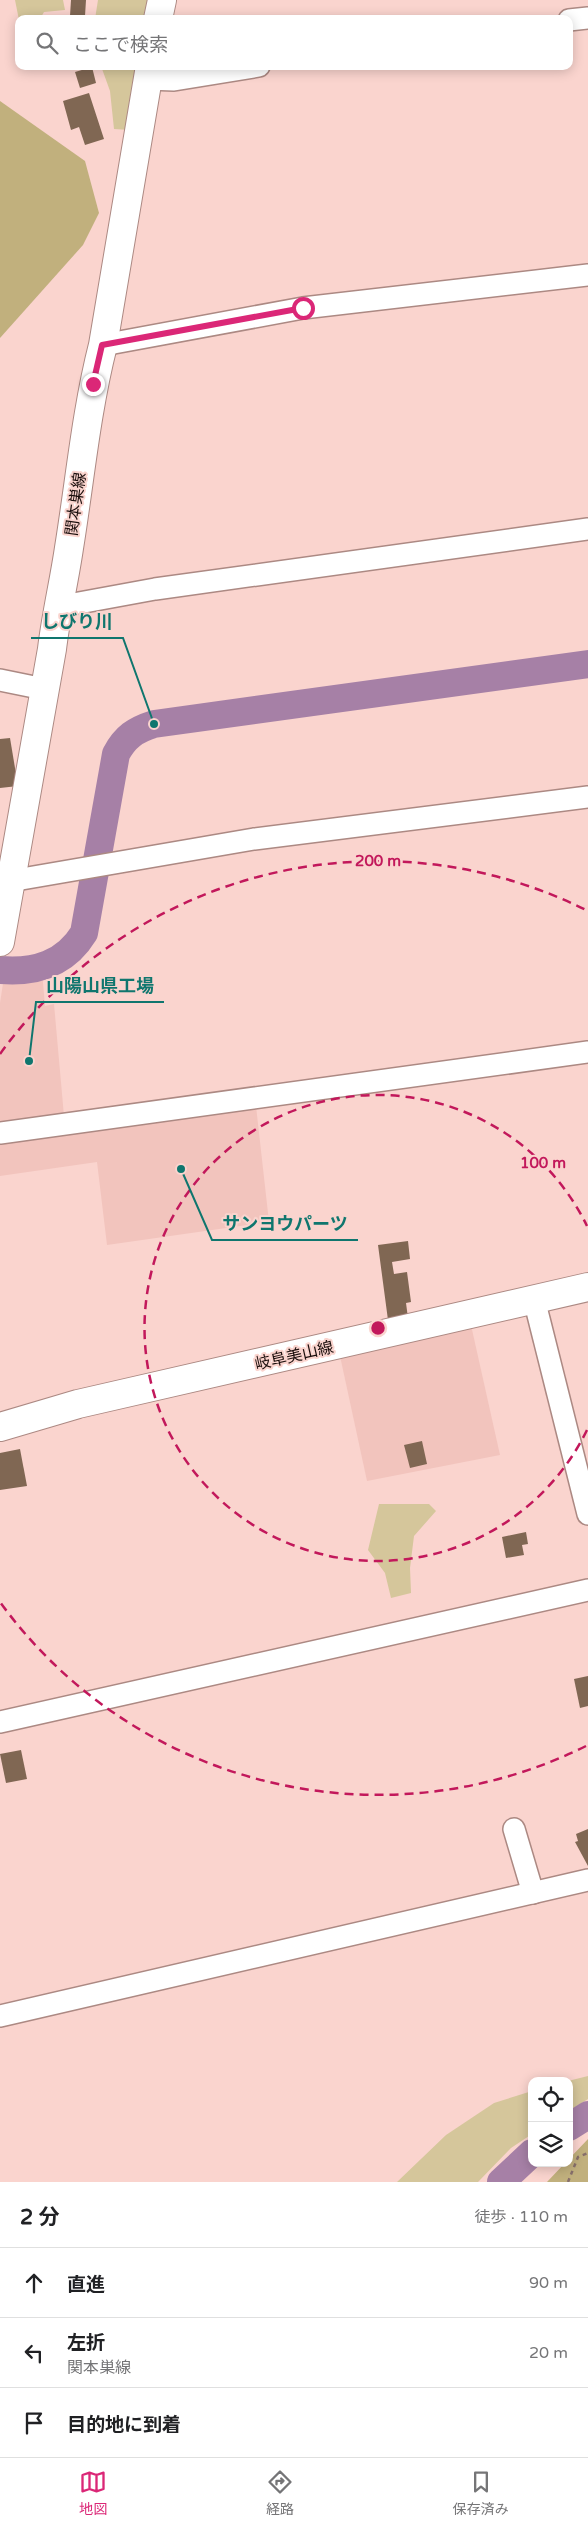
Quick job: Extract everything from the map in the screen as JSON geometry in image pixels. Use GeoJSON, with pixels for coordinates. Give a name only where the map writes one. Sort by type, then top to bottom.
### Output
{"type":"FeatureCollection","features":[{"type":"Feature","properties":{"kind":"main road"},"geometry":{"type":"LineString","coordinates":[[159,15],[162,0]]}},
{"type":"Feature","properties":{"kind":"main road","name":"関本巣線"},"geometry":{"type":"LineString","coordinates":[[0,942],[57,607],[69,550],[93,384],[102,345],[149,73]]}},
{"type":"Feature","properties":{"kind":"main road","name":"岐阜美山線"},"geometry":{"type":"LineString","coordinates":[[0,1427],[78,1404],[588,1287]]}},
{"type":"Feature","properties":{"kind":"street"},"geometry":{"type":"LineString","coordinates":[[149,73],[174,80],[235,70]]}},
{"type":"Feature","properties":{"kind":"street"},"geometry":{"type":"LineString","coordinates":[[102,345],[303,308],[588,275]]}},
{"type":"Feature","properties":{"kind":"street"},"geometry":{"type":"LineString","coordinates":[[57,607],[173,587],[588,529]]}},
{"type":"Feature","properties":{"kind":"street"},"geometry":{"type":"LineString","coordinates":[[0,680],[44,689]]}},
{"type":"Feature","properties":{"kind":"street"},"geometry":{"type":"LineString","coordinates":[[10,880],[254,839],[588,797]]}},
{"type":"Feature","properties":{"kind":"street"},"geometry":{"type":"LineString","coordinates":[[0,1133],[588,1052]]}},
{"type":"Feature","properties":{"kind":"street"},"geometry":{"type":"LineString","coordinates":[[534,1299],[588,1514]]}},
{"type":"Feature","properties":{"kind":"street"},"geometry":{"type":"LineString","coordinates":[[0,1722],[588,1590]]}},
{"type":"Feature","properties":{"kind":"street"},"geometry":{"type":"LineString","coordinates":[[514,1830],[533,1892]]}},
{"type":"Feature","properties":{"kind":"street"},"geometry":{"type":"LineString","coordinates":[[0,2016],[588,1880]]}},
{"type":"Feature","properties":{"kind":"path"},"geometry":{"type":"LineString","coordinates":[[568,2182],[578,2157],[588,2153]]}},
{"type":"Feature","properties":{"kind":"shaded area"},"geometry":{"type":"Polygon","coordinates":[[[15,0],[63,0],[65,10],[44,12],[42,15],[18,15],[15,0]]]}},
{"type":"Feature","properties":{"kind":"shaded area"},"geometry":{"type":"Polygon","coordinates":[[[98,0],[148,0],[146,15],[96,15],[98,0]]]}},
{"type":"Feature","properties":{"kind":"shaded area"},"geometry":{"type":"Polygon","coordinates":[[[102,70],[138,70],[130,130],[114,129],[110,91],[102,70]]]}},
{"type":"Feature","properties":{"kind":"shaded area"},"geometry":{"type":"Polygon","coordinates":[[[0,101],[85,161],[99,213],[83,245],[0,338],[0,101]]]}},
{"type":"Feature","properties":{"kind":"shaded area"},"geometry":{"type":"Polygon","coordinates":[[[42,971],[45,1006],[54,1004],[64,1116],[0,1124],[0,1003],[4,977],[42,971]]]}},
{"type":"Feature","properties":{"kind":"shaded area"},"geometry":{"type":"Polygon","coordinates":[[[256,1106],[269,1222],[107,1245],[97,1162],[0,1176],[0,1141],[256,1106]]]}},
{"type":"Feature","properties":{"kind":"shaded area"},"geometry":{"type":"Polygon","coordinates":[[[471,1325],[500,1455],[367,1481],[340,1356],[471,1325]]]}},
{"type":"Feature","properties":{"kind":"shaded area"},"geometry":{"type":"Polygon","coordinates":[[[379,1504],[429,1504],[436,1511],[414,1536],[410,1568],[411,1593],[391,1598],[385,1573],[368,1550],[379,1504]]]}},
{"type":"Feature","properties":{"kind":"shaded area"},"geometry":{"type":"Polygon","coordinates":[[[588,2076],[588,2099],[573,2108],[573,2080],[588,2076]]]}},
{"type":"Feature","properties":{"kind":"shaded area"},"geometry":{"type":"Polygon","coordinates":[[[528,2092],[528,2137],[511,2148],[478,2182],[397,2182],[446,2135],[494,2103],[528,2092]]]}},
{"type":"Feature","properties":{"kind":"shaded area"},"geometry":{"type":"Polygon","coordinates":[[[588,2139],[588,2182],[547,2182],[561,2167],[573,2167],[573,2155],[588,2139]]]}},
{"type":"Feature","properties":{"kind":"building"},"geometry":{"type":"Polygon","coordinates":[[[71,0],[86,0],[85,15],[70,15],[71,0]]]}},
{"type":"Feature","properties":{"kind":"building"},"geometry":{"type":"Polygon","coordinates":[[[93,70],[96,83],[80,88],[75,72],[93,70]]]}},
{"type":"Feature","properties":{"kind":"building"},"geometry":{"type":"Polygon","coordinates":[[[89,93],[104,139],[85,145],[79,127],[71,130],[63,101],[89,93]]]}},
{"type":"Feature","properties":{"kind":"building"},"geometry":{"type":"Polygon","coordinates":[[[10,738],[18,786],[0,788],[0,739],[10,738]]]}},
{"type":"Feature","properties":{"kind":"building"},"geometry":{"type":"Polygon","coordinates":[[[408,1241],[410,1259],[392,1262],[394,1274],[407,1272],[411,1302],[406,1303],[408,1318],[388,1320],[378,1245],[408,1241]]]}},
{"type":"Feature","properties":{"kind":"building"},"geometry":{"type":"Polygon","coordinates":[[[422,1441],[427,1464],[410,1468],[404,1445],[422,1441]]]}},
{"type":"Feature","properties":{"kind":"building"},"geometry":{"type":"Polygon","coordinates":[[[20,1449],[27,1486],[0,1490],[0,1453],[20,1449]]]}},
{"type":"Feature","properties":{"kind":"building"},"geometry":{"type":"Polygon","coordinates":[[[526,1532],[528,1544],[522,1545],[524,1555],[506,1558],[502,1537],[526,1532]]]}},
{"type":"Feature","properties":{"kind":"building"},"geometry":{"type":"Polygon","coordinates":[[[588,1676],[588,1706],[580,1708],[574,1679],[588,1676]]]}},
{"type":"Feature","properties":{"kind":"building"},"geometry":{"type":"Polygon","coordinates":[[[21,1750],[27,1779],[6,1783],[0,1754],[21,1750]]]}},
{"type":"Feature","properties":{"kind":"building"},"geometry":{"type":"Polygon","coordinates":[[[588,1829],[588,1866],[575,1842],[578,1841],[576,1834],[588,1829]]]}},
{"type":"Feature","properties":{"kind":"waterway"},"geometry":{"type":"LineString","coordinates":[[0,970],[25,970],[48,964],[68,952],[84,933],[116,754],[123,743],[141,729],[154,724],[588,664]]}},
{"type":"Feature","properties":{"kind":"waterway"},"geometry":{"type":"LineString","coordinates":[[573,2124],[588,2115]]}},
{"type":"Feature","properties":{"kind":"waterway"},"geometry":{"type":"LineString","coordinates":[[501,2182],[528,2157]]}},
{"type":"Feature","properties":{"kind":"place","name":"しびり川"},"geometry":{"type":"Point","coordinates":[154,724]}},
{"type":"Feature","properties":{"kind":"place","name":"山陽山県工場"},"geometry":{"type":"Point","coordinates":[29,1061]}},
{"type":"Feature","properties":{"kind":"place","name":"サンヨウパーツ"},"geometry":{"type":"Point","coordinates":[181,1169]}},
{"type":"Feature","properties":{"kind":"route"},"geometry":{"type":"LineString","coordinates":[[93,384],[102,345],[303,308]]}}]}
